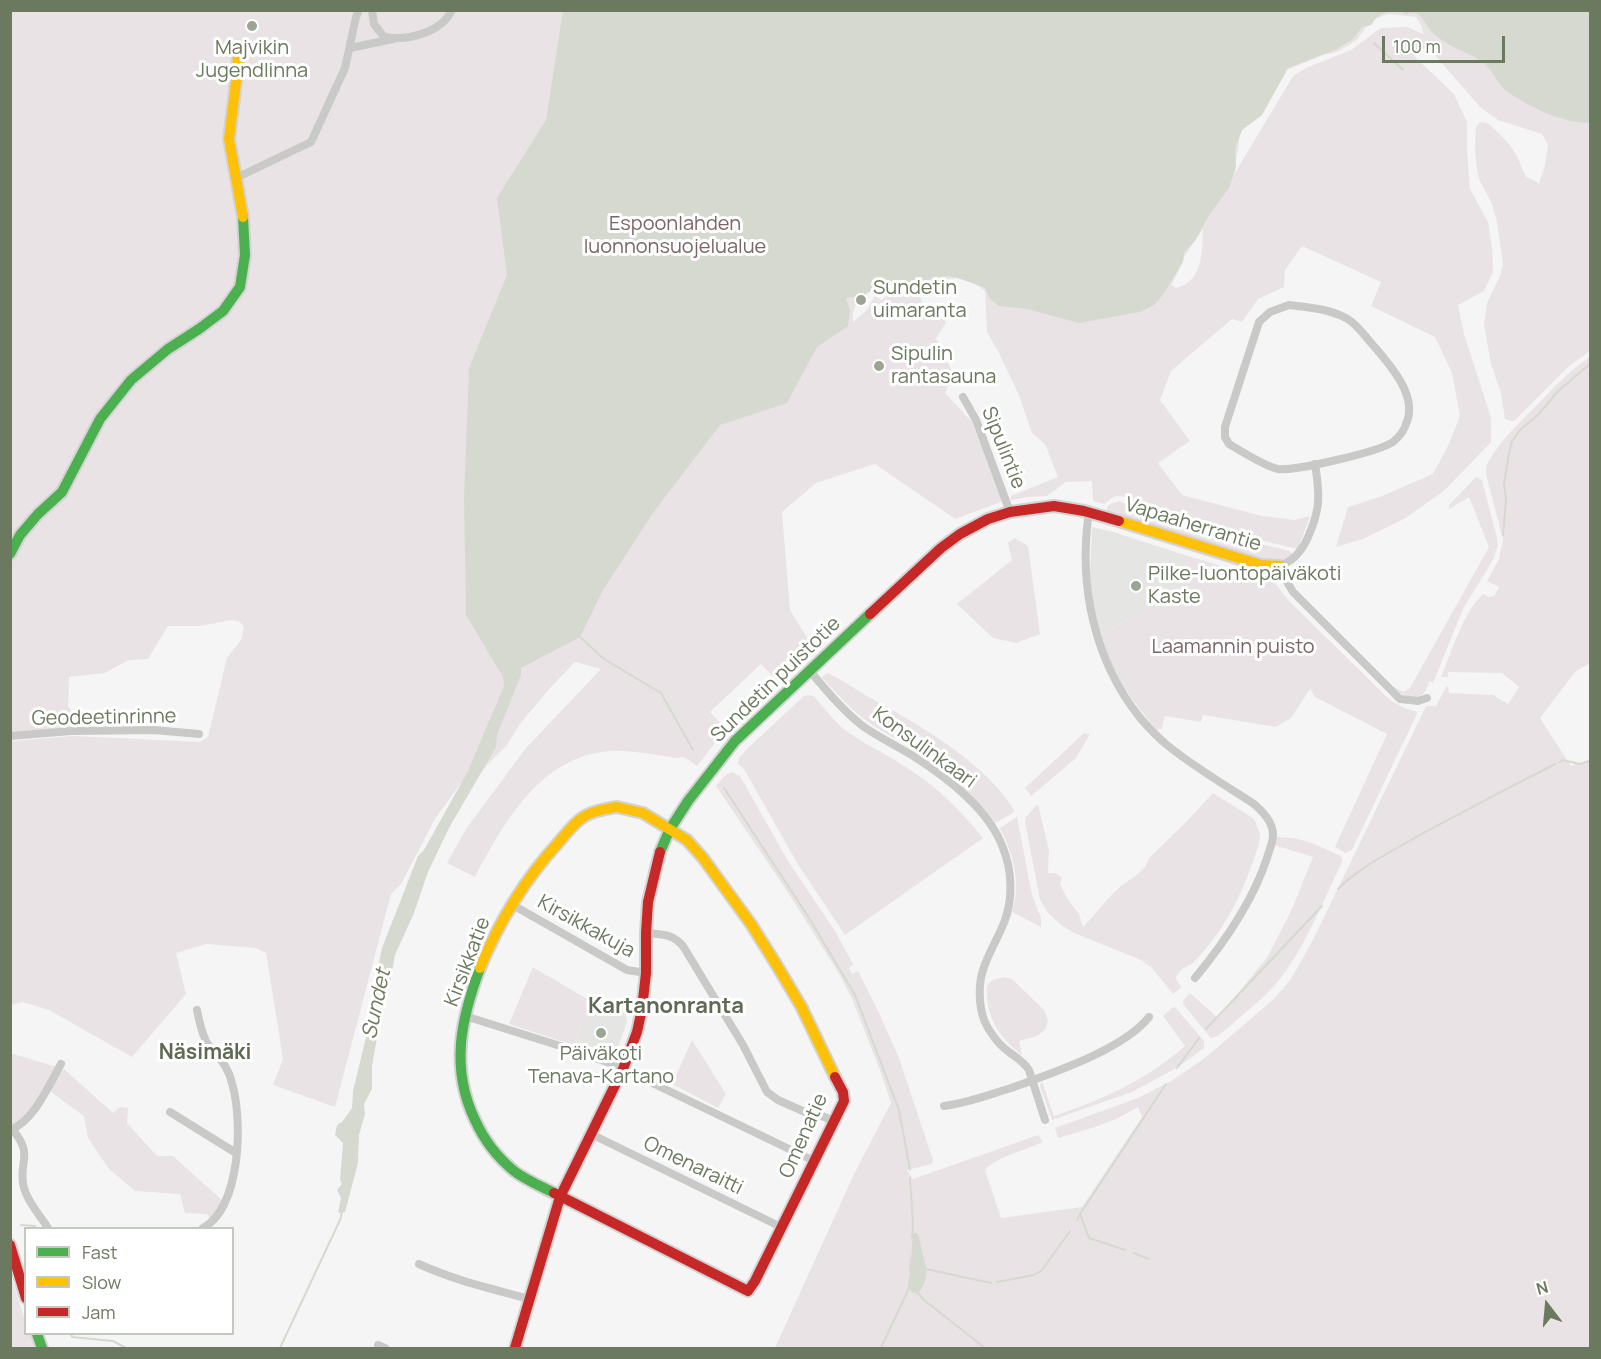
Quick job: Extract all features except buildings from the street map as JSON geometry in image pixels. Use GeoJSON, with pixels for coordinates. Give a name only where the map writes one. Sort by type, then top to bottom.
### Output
{"type":"FeatureCollection","features":[{"type":"Feature","properties":{"kind":"main road"},"geometry":{"type":"LineString","coordinates":[[10,554],[32,521],[62,492],[100,419],[131,380],[168,349],[223,311],[240,287],[245,255],[243,210],[229,139],[238,66],[237,48]]}},
{"type":"Feature","properties":{"kind":"main road","name":"Sundetin puistotie"},"geometry":{"type":"LineString","coordinates":[[515,1348],[560,1197],[623,1069],[639,1024],[646,973],[648,902],[661,849],[670,829],[688,801],[735,741],[941,548],[974,526],[988,519],[1010,513],[1050,506],[1089,512]]}},
{"type":"Feature","properties":{"kind":"main road","name":"Vapaaherrantie"},"geometry":{"type":"LineString","coordinates":[[1089,512],[1261,565],[1280,566]]}},
{"type":"Feature","properties":{"kind":"main road","name":"Kirsikkatie"},"geometry":{"type":"LineString","coordinates":[[560,1197],[522,1177],[500,1158],[478,1127],[464,1094],[460,1069],[460,1047],[465,1016],[484,958],[512,904],[544,858],[578,821],[587,815],[608,808],[627,809],[643,813],[670,829]]}},
{"type":"Feature","properties":{"kind":"main road","name":"Omenatie"},"geometry":{"type":"LineString","coordinates":[[560,1197],[748,1291],[844,1101],[843,1092],[801,1006],[751,924],[703,858],[687,840],[670,829]]}},
{"type":"Feature","properties":{"kind":"main road"},"geometry":{"type":"LineString","coordinates":[[10,1245],[24,1291]]}},
{"type":"Feature","properties":{"kind":"street"},"geometry":{"type":"LineString","coordinates":[[236,178],[311,142],[345,68],[359,10]]}},
{"type":"Feature","properties":{"kind":"street"},"geometry":{"type":"LineString","coordinates":[[372,10],[374,24],[384,37],[394,39]]}},
{"type":"Feature","properties":{"kind":"street"},"geometry":{"type":"LineString","coordinates":[[351,48],[421,34],[443,24],[452,10]]}},
{"type":"Feature","properties":{"kind":"street"},"geometry":{"type":"LineString","coordinates":[[1289,305],[1334,313],[1357,326],[1394,370],[1407,398],[1408,422],[1393,442],[1380,448],[1315,464],[1277,469],[1238,450],[1229,444],[1225,437],[1225,427],[1259,322],[1270,312],[1289,305]]}},
{"type":"Feature","properties":{"kind":"street","name":"Sipulintie"},"geometry":{"type":"LineString","coordinates":[[963,397],[975,420],[1010,513]]}},
{"type":"Feature","properties":{"kind":"street","name":"Vapaaherrantie"},"geometry":{"type":"LineString","coordinates":[[1280,566],[1288,563],[1300,552],[1307,540],[1318,503],[1315,464]]}},
{"type":"Feature","properties":{"kind":"street"},"geometry":{"type":"LineString","coordinates":[[1089,512],[1085,562],[1089,604],[1094,629],[1114,680],[1154,734],[1263,811],[1273,834],[1261,876],[1235,923],[1195,978]]}},
{"type":"Feature","properties":{"kind":"street"},"geometry":{"type":"LineString","coordinates":[[1280,566],[1293,592],[1391,691],[1400,699],[1418,701],[1428,698]]}},
{"type":"Feature","properties":{"kind":"street","name":"Konsulinkaari"},"geometry":{"type":"LineString","coordinates":[[810,671],[865,727],[948,780],[994,829],[1008,863],[1009,902],[1005,918],[982,970],[981,1007],[984,1020],[994,1037],[1006,1051],[1024,1063],[1033,1080],[1045,1119]]}},
{"type":"Feature","properties":{"kind":"street","name":"Geodeetinrinne"},"geometry":{"type":"LineString","coordinates":[[10,736],[154,730],[198,734]]}},
{"type":"Feature","properties":{"kind":"street","name":"Kirsikkakuja"},"geometry":{"type":"LineString","coordinates":[[512,904],[627,970],[646,973]]}},
{"type":"Feature","properties":{"kind":"street"},"geometry":{"type":"LineString","coordinates":[[646,933],[665,934],[675,938],[683,946],[743,1045],[767,1092],[778,1100],[814,1116],[820,1115],[833,1121]]}},
{"type":"Feature","properties":{"kind":"street"},"geometry":{"type":"LineString","coordinates":[[197,1010],[207,1042],[225,1064],[232,1084],[238,1120],[235,1175],[220,1213],[213,1222],[205,1227]]}},
{"type":"Feature","properties":{"kind":"street"},"geometry":{"type":"LineString","coordinates":[[465,1016],[573,1050],[623,1069],[737,1126],[814,1161]]}},
{"type":"Feature","properties":{"kind":"street"},"geometry":{"type":"LineString","coordinates":[[944,1106],[962,1104],[1033,1080],[1103,1051],[1135,1032],[1149,1017]]}},
{"type":"Feature","properties":{"kind":"street"},"geometry":{"type":"LineString","coordinates":[[47,1227],[28,1199],[23,1176],[24,1146],[12,1130],[26,1121],[61,1064]]}},
{"type":"Feature","properties":{"kind":"street"},"geometry":{"type":"LineString","coordinates":[[171,1112],[236,1153]]}},
{"type":"Feature","properties":{"kind":"street","name":"Omenaraitti"},"geometry":{"type":"LineString","coordinates":[[591,1134],[781,1227]]}},
{"type":"Feature","properties":{"kind":"street"},"geometry":{"type":"LineString","coordinates":[[419,1264],[466,1283],[529,1299]]}},
{"type":"Feature","properties":{"kind":"shaded area","name":"Pilke-luontopäiväkoti Kaste"},"geometry":{"type":"Polygon","coordinates":[[[1092,527],[1188,556],[1179,599],[1154,605],[1100,635],[1090,577],[1092,527]]]}},
{"type":"Feature","properties":{"kind":"shaded area","name":"Päiväkoti Tenava-Kartano"},"geometry":{"type":"Polygon","coordinates":[[[592,1002],[628,1008],[627,1022],[613,1061],[573,1045],[592,1002]]]}},
{"type":"Feature","properties":{"kind":"green space"},"geometry":{"type":"Polygon","coordinates":[[[10,11],[1590,11],[1590,351],[1568,367],[1512,421],[1505,419],[1484,325],[1487,303],[1503,264],[1497,222],[1477,169],[1476,127],[1483,122],[1489,124],[1513,150],[1526,177],[1539,184],[1548,145],[1542,134],[1498,120],[1480,107],[1427,46],[1414,56],[1454,94],[1467,122],[1470,189],[1488,222],[1492,248],[1493,272],[1484,291],[1458,305],[1464,334],[1491,418],[1491,442],[1445,490],[1404,519],[1363,539],[1336,547],[1348,507],[1382,496],[1433,474],[1449,444],[1460,416],[1452,373],[1435,337],[1371,306],[1381,282],[1302,246],[1285,270],[1284,287],[1258,299],[1242,322],[1232,319],[1171,371],[1160,400],[1190,441],[1158,463],[1182,495],[1262,516],[1295,520],[1310,516],[1298,549],[1173,521],[1128,497],[1115,496],[1104,504],[1093,501],[1092,481],[1066,482],[1047,496],[1011,500],[1011,496],[1058,477],[1045,444],[1032,433],[1018,393],[987,332],[985,291],[969,281],[958,278],[935,279],[925,283],[917,288],[925,310],[942,314],[946,323],[936,338],[957,382],[948,386],[945,393],[972,422],[1003,501],[955,519],[875,464],[816,483],[782,512],[790,610],[809,641],[802,643],[807,654],[777,681],[761,664],[710,712],[726,729],[697,766],[684,757],[675,758],[634,752],[610,751],[586,756],[564,765],[528,795],[512,814],[475,877],[447,863],[466,829],[526,748],[601,669],[575,662],[550,688],[520,724],[506,746],[473,783],[460,784],[435,819],[401,884],[391,894],[335,1107],[273,1085],[283,1059],[266,953],[256,948],[206,944],[176,953],[186,994],[132,1057],[49,1010],[23,1002],[11,1005],[11,741],[74,736],[200,742],[208,737],[227,658],[241,640],[244,627],[240,622],[232,620],[200,626],[168,626],[148,659],[129,660],[105,673],[69,677],[68,706],[82,726],[11,733],[10,11]],[[1388,14],[1375,19],[1357,40],[1337,52],[1323,55],[1287,70],[1262,115],[1242,130],[1233,176],[1293,76],[1306,68],[1351,50],[1381,28],[1408,27],[1423,34],[1416,17],[1388,14]],[[1203,229],[1184,257],[1172,285],[1176,288],[1185,285],[1196,272],[1201,256],[1203,229]],[[888,287],[860,291],[853,322],[866,311],[875,296],[881,300],[899,288],[888,287]]]}},
{"type":"Feature","properties":{"kind":"green space"},"geometry":{"type":"Polygon","coordinates":[[[1590,357],[1590,663],[1575,672],[1540,718],[1571,766],[1590,759],[1590,1348],[775,1348],[854,1174],[891,1103],[853,1001],[841,977],[787,891],[716,786],[721,779],[732,772],[740,776],[788,861],[835,931],[853,964],[849,968],[852,974],[858,971],[880,1015],[899,1058],[933,1160],[932,1164],[907,1170],[913,1179],[1038,1135],[1043,1142],[1004,1158],[985,1170],[1001,1218],[1082,1207],[1142,1117],[1138,1107],[1109,1122],[1058,1138],[1055,1128],[1138,1098],[1171,1081],[1205,1058],[1274,999],[1291,979],[1314,938],[1426,706],[1436,706],[1448,686],[1449,693],[1493,695],[1508,704],[1519,687],[1502,673],[1448,672],[1448,677],[1441,677],[1470,611],[1483,594],[1489,597],[1494,596],[1499,587],[1487,581],[1499,559],[1503,540],[1486,474],[1487,464],[1499,445],[1518,424],[1563,379],[1590,357]]]}},
{"type":"Feature","properties":{"kind":"green space"},"geometry":{"type":"Polygon","coordinates":[[[1476,477],[1482,480],[1497,538],[1498,545],[1494,558],[1463,609],[1433,683],[1430,681],[1424,693],[1419,696],[1406,696],[1392,686],[1404,692],[1410,688],[1489,547],[1469,497],[1449,509],[1449,505],[1476,477]]]}},
{"type":"Feature","properties":{"kind":"green space"},"geometry":{"type":"Polygon","coordinates":[[[1120,501],[1170,525],[1219,534],[1290,551],[1293,554],[1287,560],[1272,564],[1107,513],[1110,504],[1120,501]]]}},
{"type":"Feature","properties":{"kind":"green space"},"geometry":{"type":"Polygon","coordinates":[[[1105,521],[1276,574],[1264,574],[1250,570],[1105,524],[1105,521]]]}},
{"type":"Feature","properties":{"kind":"green space"},"geometry":{"type":"Polygon","coordinates":[[[1015,538],[1028,546],[1040,634],[1016,643],[993,638],[957,604],[1012,560],[1008,543],[1015,538]]]}},
{"type":"Feature","properties":{"kind":"green space","name":"Laamannin puisto"},"geometry":{"type":"Polygon","coordinates":[[[1188,556],[1261,578],[1272,579],[1289,601],[1390,700],[1417,712],[1352,850],[1345,853],[1335,847],[1387,734],[1315,697],[1310,689],[1291,718],[1276,727],[1203,715],[1201,722],[1165,716],[1162,728],[1157,730],[1116,674],[1100,635],[1154,605],[1158,595],[1179,599],[1188,556]]]}},
{"type":"Feature","properties":{"kind":"green space"},"geometry":{"type":"Polygon","coordinates":[[[827,673],[910,720],[950,746],[986,776],[1014,810],[1013,813],[997,822],[994,821],[969,793],[930,759],[876,728],[852,709],[823,679],[822,677],[827,673]]]}},
{"type":"Feature","properties":{"kind":"green space"},"geometry":{"type":"Polygon","coordinates":[[[804,696],[813,696],[845,730],[913,771],[935,788],[983,838],[845,935],[797,863],[744,769],[738,764],[739,758],[748,748],[804,696]]]}},
{"type":"Feature","properties":{"kind":"green space"},"geometry":{"type":"Polygon","coordinates":[[[1084,733],[1090,734],[1076,758],[1031,796],[1025,788],[1084,733]]]}},
{"type":"Feature","properties":{"kind":"green space"},"geometry":{"type":"Polygon","coordinates":[[[1213,793],[1254,819],[1260,834],[1259,844],[1232,910],[1196,960],[1178,974],[1176,978],[1181,988],[1173,994],[1152,968],[1141,960],[1074,933],[1049,914],[1040,900],[1025,822],[1026,817],[1038,804],[1049,851],[1048,873],[1055,873],[1062,877],[1060,884],[1079,914],[1083,927],[1114,892],[1141,871],[1149,858],[1213,793]]]}},
{"type":"Feature","properties":{"kind":"green space"},"geometry":{"type":"Polygon","coordinates":[[[1017,817],[1032,895],[1041,918],[1041,927],[1012,912],[1016,890],[1015,869],[1000,828],[1017,817]]]}},
{"type":"Feature","properties":{"kind":"green space"},"geometry":{"type":"Polygon","coordinates":[[[1277,837],[1294,838],[1317,845],[1339,855],[1342,862],[1296,956],[1276,984],[1218,1036],[1211,1038],[1183,1004],[1183,1001],[1190,993],[1218,1018],[1268,956],[1292,909],[1313,857],[1274,845],[1277,837]]]}},
{"type":"Feature","properties":{"kind":"green space"},"geometry":{"type":"Polygon","coordinates":[[[533,967],[592,1002],[573,1045],[509,1024],[533,967]]]}},
{"type":"Feature","properties":{"kind":"green space"},"geometry":{"type":"Polygon","coordinates":[[[1004,977],[1012,979],[1044,1010],[1048,1021],[1045,1030],[1037,1036],[1019,1041],[1022,1055],[1002,1036],[990,1013],[988,985],[993,980],[1004,977]]]}},
{"type":"Feature","properties":{"kind":"green space"},"geometry":{"type":"Polygon","coordinates":[[[1175,1007],[1204,1041],[1204,1048],[1178,1067],[1132,1092],[1052,1120],[1040,1086],[1042,1081],[1054,1116],[1090,1103],[1140,1079],[1185,1046],[1163,1016],[1175,1007]]]}},
{"type":"Feature","properties":{"kind":"green space"},"geometry":{"type":"Polygon","coordinates":[[[692,1040],[726,1094],[718,1108],[672,1084],[692,1040]]]}},
{"type":"Feature","properties":{"kind":"green space"},"geometry":{"type":"Polygon","coordinates":[[[10,1053],[57,1067],[31,1108],[10,1126],[10,1053]]]}},
{"type":"Feature","properties":{"kind":"green space"},"geometry":{"type":"Polygon","coordinates":[[[64,1069],[113,1113],[120,1107],[128,1108],[127,1123],[157,1156],[173,1156],[222,1200],[210,1219],[207,1214],[185,1213],[180,1194],[135,1191],[109,1169],[88,1138],[84,1116],[51,1092],[55,1079],[64,1069]]]}},
{"type":"Feature","properties":{"kind":"green space"},"geometry":{"type":"Polygon","coordinates":[[[10,1273],[24,1318],[24,1335],[30,1335],[35,1348],[11,1348],[10,1273]]]}},
{"type":"Feature","properties":{"kind":"water","name":"Espoonlahden luonnonsuojelualue"},"geometry":{"type":"Polygon","coordinates":[[[563,11],[1388,11],[1377,17],[1371,25],[1362,27],[1353,39],[1337,49],[1288,68],[1262,115],[1242,130],[1235,149],[1236,167],[1229,188],[1209,215],[1196,239],[1184,253],[1183,262],[1154,305],[1140,312],[1079,323],[1027,309],[999,306],[990,299],[985,288],[950,276],[934,278],[916,287],[875,288],[862,297],[846,298],[850,311],[848,326],[817,347],[787,403],[720,425],[652,514],[603,590],[580,637],[521,668],[521,675],[497,735],[496,747],[449,828],[428,872],[414,913],[395,955],[372,1066],[372,1089],[364,1104],[365,1114],[359,1135],[358,1163],[345,1212],[338,1213],[341,1198],[337,1190],[342,1184],[340,1180],[343,1143],[335,1135],[337,1125],[352,1108],[353,1091],[369,1025],[382,948],[418,856],[424,850],[468,771],[504,686],[503,677],[466,615],[464,498],[469,368],[507,275],[497,198],[546,120],[563,11]]]}},
{"type":"Feature","properties":{"kind":"water"},"geometry":{"type":"Polygon","coordinates":[[[1400,11],[1590,11],[1590,123],[1558,117],[1519,99],[1505,90],[1481,61],[1438,38],[1419,15],[1400,11]]]}},
{"type":"Feature","properties":{"kind":"water"},"geometry":{"type":"Polygon","coordinates":[[[913,1233],[917,1233],[919,1237],[926,1270],[925,1281],[918,1293],[913,1293],[909,1288],[913,1233]]]}},
{"type":"Feature","properties":{"kind":"waterway"},"geometry":{"type":"LineString","coordinates":[[1374,43],[1403,70]]}},
{"type":"Feature","properties":{"kind":"waterway"},"geometry":{"type":"LineString","coordinates":[[1503,535],[1506,499],[1504,484],[1512,441],[1558,391],[1590,364]]}},
{"type":"Feature","properties":{"kind":"waterway"},"geometry":{"type":"LineString","coordinates":[[580,637],[604,659],[661,693],[693,750]]}},
{"type":"Feature","properties":{"kind":"waterway"},"geometry":{"type":"LineString","coordinates":[[1560,762],[1562,760],[1580,764],[1590,761]]}},
{"type":"Feature","properties":{"kind":"waterway"},"geometry":{"type":"LineString","coordinates":[[1338,889],[1363,868],[1392,851],[1555,764]]}},
{"type":"Feature","properties":{"kind":"waterway"},"geometry":{"type":"LineString","coordinates":[[724,788],[809,918],[855,995],[899,1110],[910,1170]]}},
{"type":"Feature","properties":{"kind":"waterway"},"geometry":{"type":"LineString","coordinates":[[1206,1029],[1322,906]]}},
{"type":"Feature","properties":{"kind":"waterway"},"geometry":{"type":"LineString","coordinates":[[1177,1068],[1199,1038]]}},
{"type":"Feature","properties":{"kind":"waterway"},"geometry":{"type":"LineString","coordinates":[[1125,1250],[1089,1238],[1080,1214],[1166,1084]]}},
{"type":"Feature","properties":{"kind":"waterway"},"geometry":{"type":"LineString","coordinates":[[910,1179],[912,1238]]}},
{"type":"Feature","properties":{"kind":"waterway","name":"Sundet"},"geometry":{"type":"LineString","coordinates":[[280,1348],[342,1212]]}},
{"type":"Feature","properties":{"kind":"waterway"},"geometry":{"type":"LineString","coordinates":[[1077,1220],[1080,1214]]}},
{"type":"Feature","properties":{"kind":"waterway"},"geometry":{"type":"LineString","coordinates":[[21,1225],[36,1227]]}},
{"type":"Feature","properties":{"kind":"waterway"},"geometry":{"type":"LineString","coordinates":[[997,1282],[1034,1275],[1042,1270],[1070,1231]]}},
{"type":"Feature","properties":{"kind":"waterway"},"geometry":{"type":"LineString","coordinates":[[1134,1253],[1149,1259]]}},
{"type":"Feature","properties":{"kind":"waterway"},"geometry":{"type":"LineString","coordinates":[[910,1271],[911,1259]]}},
{"type":"Feature","properties":{"kind":"waterway"},"geometry":{"type":"LineString","coordinates":[[926,1269],[991,1283]]}},
{"type":"Feature","properties":{"kind":"waterway"},"geometry":{"type":"LineString","coordinates":[[881,1348],[909,1288],[910,1277]]}},
{"type":"Feature","properties":{"kind":"waterway"},"geometry":{"type":"LineString","coordinates":[[918,1293],[985,1348]]}},
{"type":"Feature","properties":{"kind":"waterway"},"geometry":{"type":"LineString","coordinates":[[71,1335],[72,1337],[113,1341],[126,1348]]}},
{"type":"Feature","properties":{"kind":"traffic: fast"},"geometry":{"type":"LineString","coordinates":[[10,554],[20,535],[62,492],[100,419],[131,380],[168,349],[223,311],[240,287],[245,255],[243,217]]}},
{"type":"Feature","properties":{"kind":"traffic: fast"},"geometry":{"type":"LineString","coordinates":[[660,852],[670,829],[688,801],[735,741],[870,614]]}},
{"type":"Feature","properties":{"kind":"traffic: fast"},"geometry":{"type":"LineString","coordinates":[[480,968],[463,1025],[461,1044],[461,1063],[467,1101],[482,1134],[502,1160],[514,1171],[554,1193]]}},
{"type":"Feature","properties":{"kind":"traffic: fast"},"geometry":{"type":"LineString","coordinates":[[37,1335],[42,1348]]}},
{"type":"Feature","properties":{"kind":"traffic: slow"},"geometry":{"type":"LineString","coordinates":[[237,48],[238,66],[229,139],[243,217]]}},
{"type":"Feature","properties":{"kind":"traffic: slow"},"geometry":{"type":"LineString","coordinates":[[1119,521],[1261,565],[1280,566]]}},
{"type":"Feature","properties":{"kind":"traffic: slow"},"geometry":{"type":"LineString","coordinates":[[617,807],[643,813],[687,840],[703,858],[751,924],[776,964],[801,1006],[835,1077]]}},
{"type":"Feature","properties":{"kind":"traffic: slow"},"geometry":{"type":"LineString","coordinates":[[480,968],[514,902],[547,856],[582,818],[594,812],[617,807]]}},
{"type":"Feature","properties":{"kind":"traffic: jam"},"geometry":{"type":"LineString","coordinates":[[870,614],[941,548],[960,534],[988,519],[1010,512],[1054,506],[1084,511],[1119,521]]}},
{"type":"Feature","properties":{"kind":"traffic: jam"},"geometry":{"type":"LineString","coordinates":[[515,1348],[560,1197],[623,1069],[637,1032],[646,973],[648,902],[660,852]]}},
{"type":"Feature","properties":{"kind":"traffic: jam"},"geometry":{"type":"LineString","coordinates":[[554,1193],[748,1291],[844,1101],[843,1092],[835,1077]]}},
{"type":"Feature","properties":{"kind":"traffic: jam"},"geometry":{"type":"LineString","coordinates":[[10,1245],[24,1291]]}},
{"type":"Feature","properties":{"kind":"place","name":"Majvikin Jugendlinna"},"geometry":{"type":"Point","coordinates":[252,26]}},
{"type":"Feature","properties":{"kind":"place","name":"Sundetin uimaranta"},"geometry":{"type":"Point","coordinates":[861,300]}},
{"type":"Feature","properties":{"kind":"place","name":"Sipulin rantasauna"},"geometry":{"type":"Point","coordinates":[879,366]}},
{"type":"Feature","properties":{"kind":"place","name":"Pilke-luontopäiväkoti Kaste"},"geometry":{"type":"Point","coordinates":[1136,586]}},
{"type":"Feature","properties":{"kind":"place","name":"Päiväkoti Tenava-Kartano"},"geometry":{"type":"Point","coordinates":[601,1033]}},
{"type":"Feature","properties":{"kind":"district","name":"Kartanonranta"},"geometry":{"type":"Point","coordinates":[666,1007]}},
{"type":"Feature","properties":{"kind":"district","name":"Näsimäki"},"geometry":{"type":"Point","coordinates":[205,1053]}}]}
